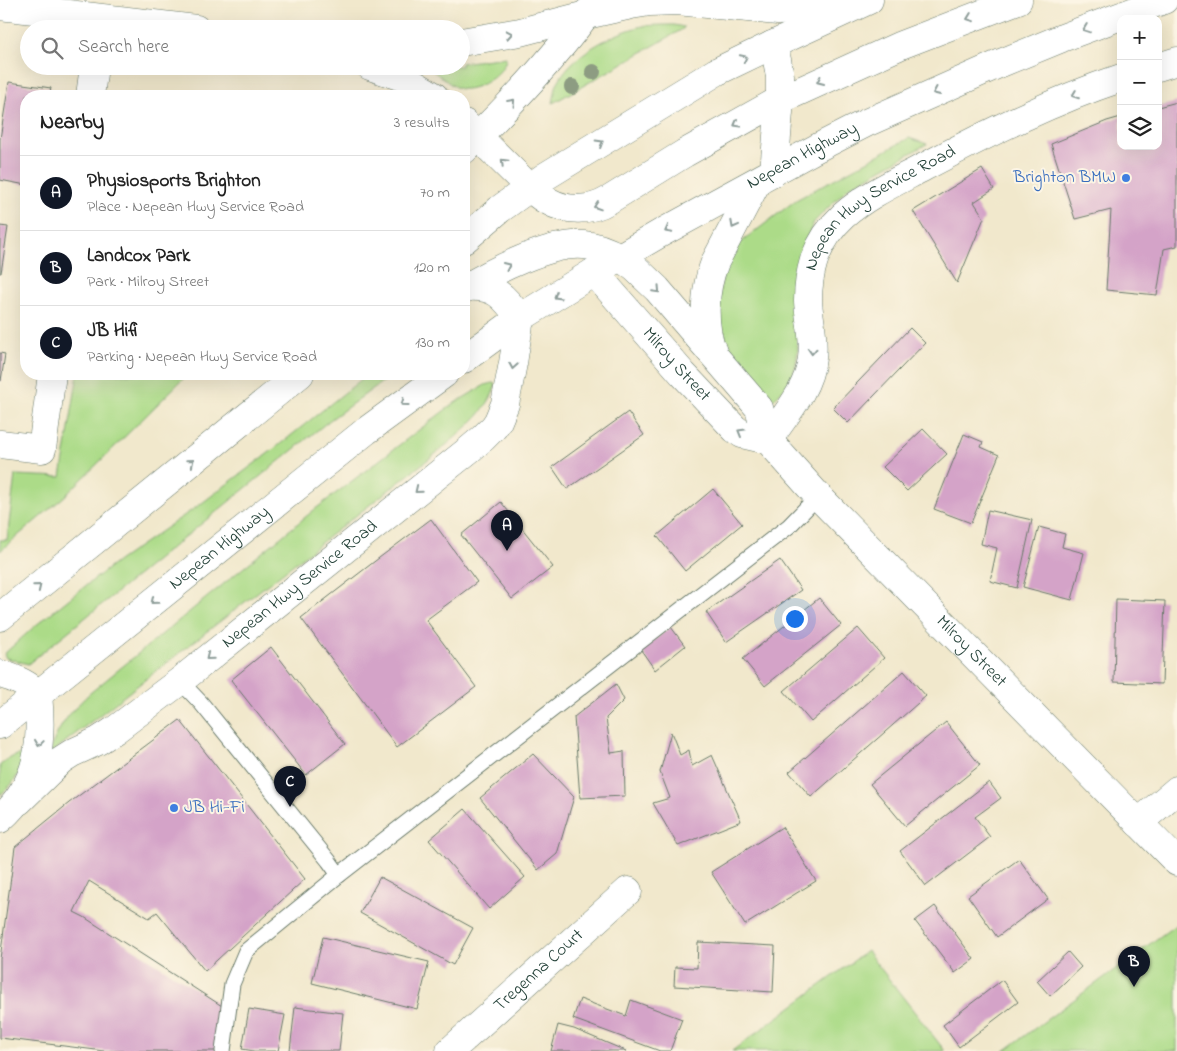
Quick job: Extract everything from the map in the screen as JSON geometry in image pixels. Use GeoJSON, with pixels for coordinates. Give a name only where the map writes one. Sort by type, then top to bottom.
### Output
{"type":"FeatureCollection","features":[{"type":"Feature","properties":{"kind":"main road"},"geometry":{"type":"LineString","coordinates":[[470,139],[547,201],[556,205],[578,208],[596,207],[685,153],[780,100],[901,44],[1018,0]]}},
{"type":"Feature","properties":{"kind":"main road","name":"Nepean Highway"},"geometry":{"type":"LineString","coordinates":[[470,355],[520,318],[594,272],[661,233],[866,123],[974,75],[1164,0]]}},
{"type":"Feature","properties":{"kind":"main road"},"geometry":{"type":"LineString","coordinates":[[470,40],[520,32],[592,8],[660,1],[747,4],[778,11],[800,11],[862,3]]}},
{"type":"Feature","properties":{"kind":"main road"},"geometry":{"type":"LineString","coordinates":[[470,235],[529,187],[716,72],[862,3]]}},
{"type":"Feature","properties":{"kind":"main road"},"geometry":{"type":"LineString","coordinates":[[715,357],[710,343],[706,319],[710,273],[766,177],[780,100],[779,69],[772,44],[747,4]]}},
{"type":"Feature","properties":{"kind":"main road"},"geometry":{"type":"LineString","coordinates":[[0,6],[82,20]]}},
{"type":"Feature","properties":{"kind":"main road"},"geometry":{"type":"LineString","coordinates":[[470,136],[506,109],[592,8]]}},
{"type":"Feature","properties":{"kind":"main road"},"geometry":{"type":"LineString","coordinates":[[1162,65],[1177,62]]}},
{"type":"Feature","properties":{"kind":"main road"},"geometry":{"type":"LineString","coordinates":[[91,90],[93,75]]}},
{"type":"Feature","properties":{"kind":"main road"},"geometry":{"type":"LineString","coordinates":[[396,75],[424,90]]}},
{"type":"Feature","properties":{"kind":"main road","name":"Nepean Hwy Service Road"},"geometry":{"type":"LineString","coordinates":[[768,440],[796,399],[808,376],[813,356],[813,337],[808,295],[812,270],[818,250],[829,232],[842,217],[862,201],[986,134],[1051,105],[1117,80]]}},
{"type":"Feature","properties":{"kind":"main road","name":"Milroy Street"},"geometry":{"type":"LineString","coordinates":[[529,187],[594,272],[683,374],[735,429],[746,436],[768,440]]}},
{"type":"Feature","properties":{"kind":"main road","name":"Milroy Street"},"geometry":{"type":"LineString","coordinates":[[470,285],[510,264],[539,253],[573,245],[598,247],[621,258],[634,268],[657,289],[759,408],[768,440],[818,496],[1177,862]]}},
{"type":"Feature","properties":{"kind":"main road"},"geometry":{"type":"LineString","coordinates":[[470,288],[484,287],[498,293],[520,318]]}},
{"type":"Feature","properties":{"kind":"main road","name":"Nepean Hwy Service Road"},"geometry":{"type":"LineString","coordinates":[[7,812],[61,760],[106,737],[180,681],[490,432],[498,421],[506,399],[520,318]]}},
{"type":"Feature","properties":{"kind":"main road"},"geometry":{"type":"LineString","coordinates":[[0,444],[42,449],[51,380]]}},
{"type":"Feature","properties":{"kind":"main road"},"geometry":{"type":"LineString","coordinates":[[0,617],[293,380]]}},
{"type":"Feature","properties":{"kind":"main road","name":"Nepean Highway"},"geometry":{"type":"LineString","coordinates":[[0,725],[366,431],[436,380]]}},
{"type":"Feature","properties":{"kind":"main road"},"geometry":{"type":"LineString","coordinates":[[0,674],[30,686],[38,694],[40,733],[38,752],[29,782],[7,812]]}},
{"type":"Feature","properties":{"kind":"main road"},"geometry":{"type":"LineString","coordinates":[[1138,823],[1177,790]]}},
{"type":"Feature","properties":{"kind":"main road","name":"Tregenna Court"},"geometry":{"type":"LineString","coordinates":[[450,1051],[628,891]]}},
{"type":"Feature","properties":{"kind":"lane"},"geometry":{"type":"LineString","coordinates":[[224,1051],[232,984],[246,951],[339,875],[788,526],[818,496]]}},
{"type":"Feature","properties":{"kind":"lane"},"geometry":{"type":"LineString","coordinates":[[180,681],[201,703],[339,875]]}},
{"type":"Feature","properties":{"kind":"green space"},"geometry":{"type":"Polygon","coordinates":[[[674,25],[684,27],[553,103],[556,87],[561,76],[580,56],[592,48],[631,29],[643,26],[674,25]]]}},
{"type":"Feature","properties":{"kind":"green space"},"geometry":{"type":"Polygon","coordinates":[[[506,57],[505,63],[496,75],[482,84],[468,89],[455,87],[438,75],[470,75],[470,62],[506,57]]]}},
{"type":"Feature","properties":{"kind":"green space"},"geometry":{"type":"Polygon","coordinates":[[[909,138],[927,144],[849,187],[814,222],[796,268],[794,295],[798,350],[796,363],[793,375],[784,389],[773,400],[729,346],[723,333],[719,311],[720,289],[724,272],[740,243],[796,200],[909,138]]]}},
{"type":"Feature","properties":{"kind":"green space"},"geometry":{"type":"Polygon","coordinates":[[[77,380],[182,380],[65,496],[0,551],[0,540],[7,540],[15,475],[61,477],[77,380]]]}},
{"type":"Feature","properties":{"kind":"green space"},"geometry":{"type":"Polygon","coordinates":[[[360,380],[385,380],[330,420],[28,664],[6,658],[4,654],[75,594],[274,449],[360,380]]]}},
{"type":"Feature","properties":{"kind":"green space"},"geometry":{"type":"Polygon","coordinates":[[[496,384],[492,394],[480,413],[439,451],[51,753],[58,731],[75,708],[90,693],[314,510],[453,404],[485,385],[496,384]]]}},
{"type":"Feature","properties":{"kind":"green space"},"geometry":{"type":"Polygon","coordinates":[[[26,752],[17,776],[0,795],[0,765],[12,757],[26,752]]]}},
{"type":"Feature","properties":{"kind":"green space"},"geometry":{"type":"Polygon","coordinates":[[[1177,924],[1177,1051],[1004,1051],[1177,924]]]}},
{"type":"Feature","properties":{"kind":"green space"},"geometry":{"type":"Polygon","coordinates":[[[867,951],[945,1051],[732,1051],[867,951]]]}},
{"type":"Feature","properties":{"kind":"building"},"geometry":{"type":"Polygon","coordinates":[[[9,82],[51,88],[50,90],[20,90],[20,184],[0,180],[0,139],[9,82]]]}},
{"type":"Feature","properties":{"kind":"building"},"geometry":{"type":"Polygon","coordinates":[[[1177,102],[1177,246],[1164,249],[1157,295],[1106,290],[1111,210],[1075,219],[1051,144],[1117,118],[1117,150],[1162,150],[1162,106],[1177,102]]]}},
{"type":"Feature","properties":{"kind":"building"},"geometry":{"type":"Polygon","coordinates":[[[982,169],[994,189],[974,202],[984,218],[957,283],[913,211],[982,169]]]}},
{"type":"Feature","properties":{"kind":"building"},"geometry":{"type":"Polygon","coordinates":[[[0,226],[8,227],[1,273],[0,273],[0,226]]]}},
{"type":"Feature","properties":{"kind":"building"},"geometry":{"type":"Polygon","coordinates":[[[910,328],[925,343],[848,423],[833,408],[910,328]]]}},
{"type":"Feature","properties":{"kind":"building"},"geometry":{"type":"Polygon","coordinates":[[[0,353],[5,354],[1,381],[0,381],[0,353]]]}},
{"type":"Feature","properties":{"kind":"building"},"geometry":{"type":"Polygon","coordinates":[[[628,412],[644,435],[567,489],[552,467],[628,412]]]}},
{"type":"Feature","properties":{"kind":"building"},"geometry":{"type":"Polygon","coordinates":[[[923,429],[947,454],[907,491],[883,467],[923,429]]]}},
{"type":"Feature","properties":{"kind":"building"},"geometry":{"type":"Polygon","coordinates":[[[964,434],[983,442],[981,447],[999,455],[971,523],[934,509],[964,434]]]}},
{"type":"Feature","properties":{"kind":"building"},"geometry":{"type":"Polygon","coordinates":[[[713,489],[742,524],[685,571],[657,536],[713,489]]]}},
{"type":"Feature","properties":{"kind":"building"},"geometry":{"type":"Polygon","coordinates":[[[501,502],[553,567],[512,599],[461,535],[501,502]]]}},
{"type":"Feature","properties":{"kind":"building"},"geometry":{"type":"Polygon","coordinates":[[[988,510],[1032,520],[1017,588],[990,581],[997,548],[981,544],[988,510]]]}},
{"type":"Feature","properties":{"kind":"building"},"geometry":{"type":"Polygon","coordinates":[[[431,519],[477,582],[426,620],[476,687],[397,747],[301,618],[431,519]]]}},
{"type":"Feature","properties":{"kind":"building"},"geometry":{"type":"Polygon","coordinates":[[[1039,527],[1065,534],[1062,547],[1084,553],[1072,600],[1023,587],[1039,527]]]}},
{"type":"Feature","properties":{"kind":"building"},"geometry":{"type":"Polygon","coordinates":[[[780,560],[801,590],[726,642],[706,612],[780,560]]]}},
{"type":"Feature","properties":{"kind":"building"},"geometry":{"type":"Polygon","coordinates":[[[819,598],[841,625],[765,686],[743,659],[819,598]]]}},
{"type":"Feature","properties":{"kind":"building"},"geometry":{"type":"Polygon","coordinates":[[[1116,599],[1165,601],[1162,684],[1114,682],[1116,599]]]}},
{"type":"Feature","properties":{"kind":"building"},"geometry":{"type":"Polygon","coordinates":[[[671,627],[685,646],[655,670],[641,650],[671,627]]]}},
{"type":"Feature","properties":{"kind":"building"},"geometry":{"type":"Polygon","coordinates":[[[858,628],[884,658],[811,722],[784,691],[858,628]]]}},
{"type":"Feature","properties":{"kind":"building"},"geometry":{"type":"Polygon","coordinates":[[[271,647],[345,744],[306,775],[231,680],[271,647]]]}},
{"type":"Feature","properties":{"kind":"building"},"geometry":{"type":"Polygon","coordinates":[[[904,671],[926,696],[811,797],[789,772],[904,671]]]}},
{"type":"Feature","properties":{"kind":"building"},"geometry":{"type":"Polygon","coordinates":[[[616,684],[624,700],[606,718],[611,753],[624,751],[625,796],[580,798],[574,717],[616,684]]]}},
{"type":"Feature","properties":{"kind":"building"},"geometry":{"type":"Polygon","coordinates":[[[180,720],[305,879],[205,971],[157,912],[149,918],[89,881],[74,912],[222,1006],[216,1051],[104,1051],[0,1038],[0,959],[15,847],[69,803],[180,720]]]}},
{"type":"Feature","properties":{"kind":"building"},"geometry":{"type":"Polygon","coordinates":[[[946,722],[980,765],[905,826],[870,784],[946,722]]]}},
{"type":"Feature","properties":{"kind":"building"},"geometry":{"type":"Polygon","coordinates":[[[671,732],[680,755],[689,750],[692,766],[712,755],[741,821],[678,846],[653,803],[670,798],[660,772],[671,732]]]}},
{"type":"Feature","properties":{"kind":"building"},"geometry":{"type":"Polygon","coordinates":[[[533,754],[574,797],[557,854],[538,870],[480,798],[533,754]]]}},
{"type":"Feature","properties":{"kind":"building"},"geometry":{"type":"Polygon","coordinates":[[[989,782],[1001,798],[975,817],[990,837],[926,886],[900,851],[989,782]]]}},
{"type":"Feature","properties":{"kind":"building"},"geometry":{"type":"Polygon","coordinates":[[[465,809],[525,877],[489,909],[429,840],[465,809]]]}},
{"type":"Feature","properties":{"kind":"building"},"geometry":{"type":"Polygon","coordinates":[[[782,827],[816,881],[745,925],[711,872],[782,827]]]}},
{"type":"Feature","properties":{"kind":"building"},"geometry":{"type":"Polygon","coordinates":[[[1019,859],[1048,899],[997,937],[968,896],[1019,859]]]}},
{"type":"Feature","properties":{"kind":"building"},"geometry":{"type":"Polygon","coordinates":[[[380,877],[473,928],[453,965],[360,913],[380,877]]]}},
{"type":"Feature","properties":{"kind":"building"},"geometry":{"type":"Polygon","coordinates":[[[935,906],[974,959],[955,973],[915,921],[935,906]]]}},
{"type":"Feature","properties":{"kind":"building"},"geometry":{"type":"Polygon","coordinates":[[[323,937],[429,962],[417,1009],[312,983],[323,937]]]}},
{"type":"Feature","properties":{"kind":"building"},"geometry":{"type":"Polygon","coordinates":[[[698,942],[775,946],[773,992],[674,986],[675,967],[697,968],[698,942]]]}},
{"type":"Feature","properties":{"kind":"building"},"geometry":{"type":"Polygon","coordinates":[[[1068,952],[1081,967],[1050,996],[1037,981],[1068,952]]]}},
{"type":"Feature","properties":{"kind":"building"},"geometry":{"type":"Polygon","coordinates":[[[1002,980],[1018,1002],[959,1047],[943,1025],[1002,980]]]}},
{"type":"Feature","properties":{"kind":"building"},"geometry":{"type":"Polygon","coordinates":[[[580,999],[626,1016],[631,1000],[682,1019],[670,1051],[660,1051],[573,1019],[580,999]]]}},
{"type":"Feature","properties":{"kind":"building"},"geometry":{"type":"Polygon","coordinates":[[[295,1007],[343,1013],[339,1051],[290,1051],[295,1007]]]}},
{"type":"Feature","properties":{"kind":"building"},"geometry":{"type":"Polygon","coordinates":[[[249,1009],[285,1015],[278,1051],[242,1049],[249,1009]]]}},
{"type":"Feature","properties":{"kind":"building"},"geometry":{"type":"Polygon","coordinates":[[[558,1025],[574,1029],[626,1051],[551,1051],[558,1025]]]}},
{"type":"Feature","properties":{"kind":"place","name":"Brighton BMW"},"geometry":{"type":"Point","coordinates":[1126,178]}},
{"type":"Feature","properties":{"kind":"place","name":"Physiosports Brighton"},"geometry":{"type":"Point","coordinates":[507,551]}},
{"type":"Feature","properties":{"kind":"place","name":"JB Hifi"},"geometry":{"type":"Point","coordinates":[290,807]}},
{"type":"Feature","properties":{"kind":"place","name":"JB Hi-Fi"},"geometry":{"type":"Point","coordinates":[174,808]}},
{"type":"Feature","properties":{"kind":"place","name":"Landcox Park"},"geometry":{"type":"Point","coordinates":[1134,987]}}]}
